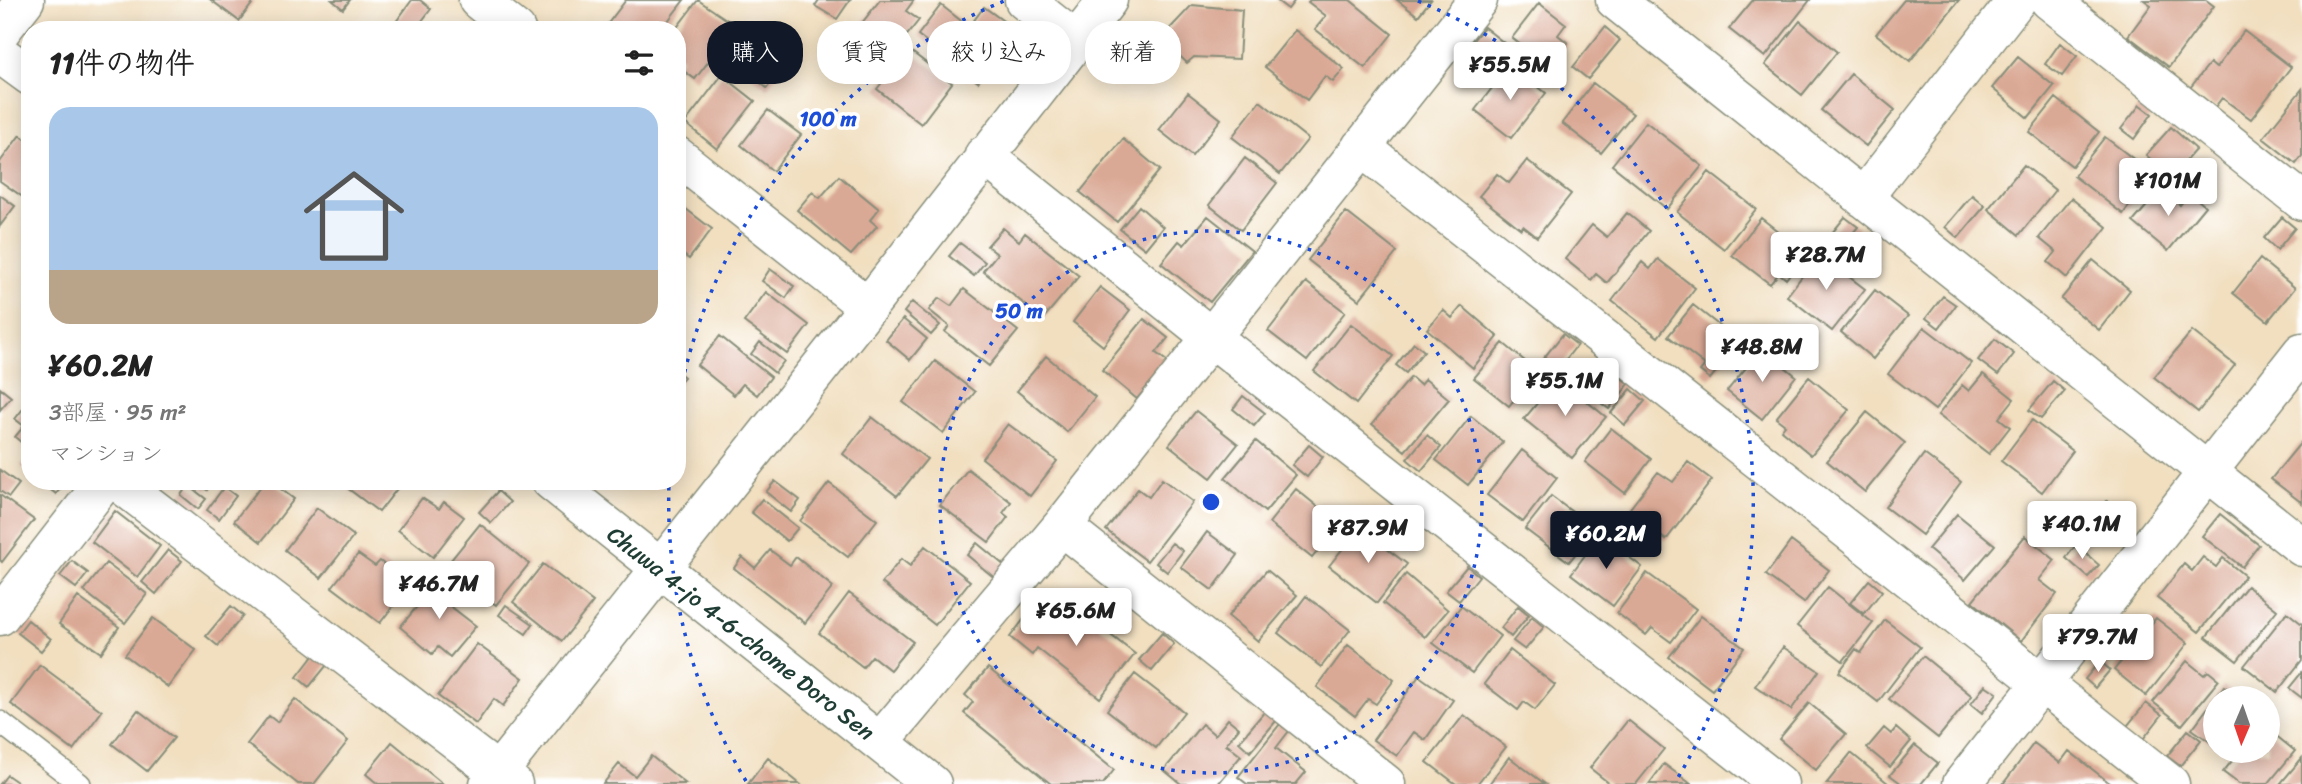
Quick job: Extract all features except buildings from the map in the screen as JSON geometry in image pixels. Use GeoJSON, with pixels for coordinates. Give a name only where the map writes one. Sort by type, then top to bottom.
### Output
{"type":"FeatureCollection","features":[{"type":"Feature","properties":{"kind":"street"},"geometry":{"type":"LineString","coordinates":[[0,32],[25,0]]}},
{"type":"Feature","properties":{"kind":"street"},"geometry":{"type":"LineString","coordinates":[[478,0],[505,21]]}},
{"type":"Feature","properties":{"kind":"street"},"geometry":{"type":"LineString","coordinates":[[1024,0],[1076,41]]}},
{"type":"Feature","properties":{"kind":"street"},"geometry":{"type":"LineString","coordinates":[[129,490],[500,780],[661,569],[1108,0]]}},
{"type":"Feature","properties":{"kind":"street"},"geometry":{"type":"LineString","coordinates":[[880,742],[1062,526],[1478,0]]}},
{"type":"Feature","properties":{"kind":"street"},"geometry":{"type":"LineString","coordinates":[[1615,0],[2302,547]]}},
{"type":"Feature","properties":{"kind":"street"},"geometry":{"type":"LineString","coordinates":[[1863,198],[2017,0]]}},
{"type":"Feature","properties":{"kind":"street"},"geometry":{"type":"LineString","coordinates":[[2049,0],[2302,201]]}},
{"type":"Feature","properties":{"kind":"street"},"geometry":{"type":"LineString","coordinates":[[0,54],[21,69]]}},
{"type":"Feature","properties":{"kind":"street"},"geometry":{"type":"LineString","coordinates":[[1361,147],[2170,784]]}},
{"type":"Feature","properties":{"kind":"street"},"geometry":{"type":"LineString","coordinates":[[984,155],[1779,784]]}},
{"type":"Feature","properties":{"kind":"street"},"geometry":{"type":"LineString","coordinates":[[686,163],[868,307]]}},
{"type":"Feature","properties":{"kind":"street"},"geometry":{"type":"LineString","coordinates":[[1962,784],[2302,352]]}},
{"type":"Feature","properties":{"kind":"street"},"geometry":{"type":"LineString","coordinates":[[0,616],[98,490]]}},
{"type":"Feature","properties":{"kind":"street","name":"Chuwa 4-jo 4-6-chome Doro Sen"},"geometry":{"type":"LineString","coordinates":[[562,490],[932,784]]}},
{"type":"Feature","properties":{"kind":"street"},"geometry":{"type":"LineString","coordinates":[[1062,526],[1386,784]]}},
{"type":"Feature","properties":{"kind":"lane"},"geometry":{"type":"LineString","coordinates":[[0,722],[79,784]]}}]}
